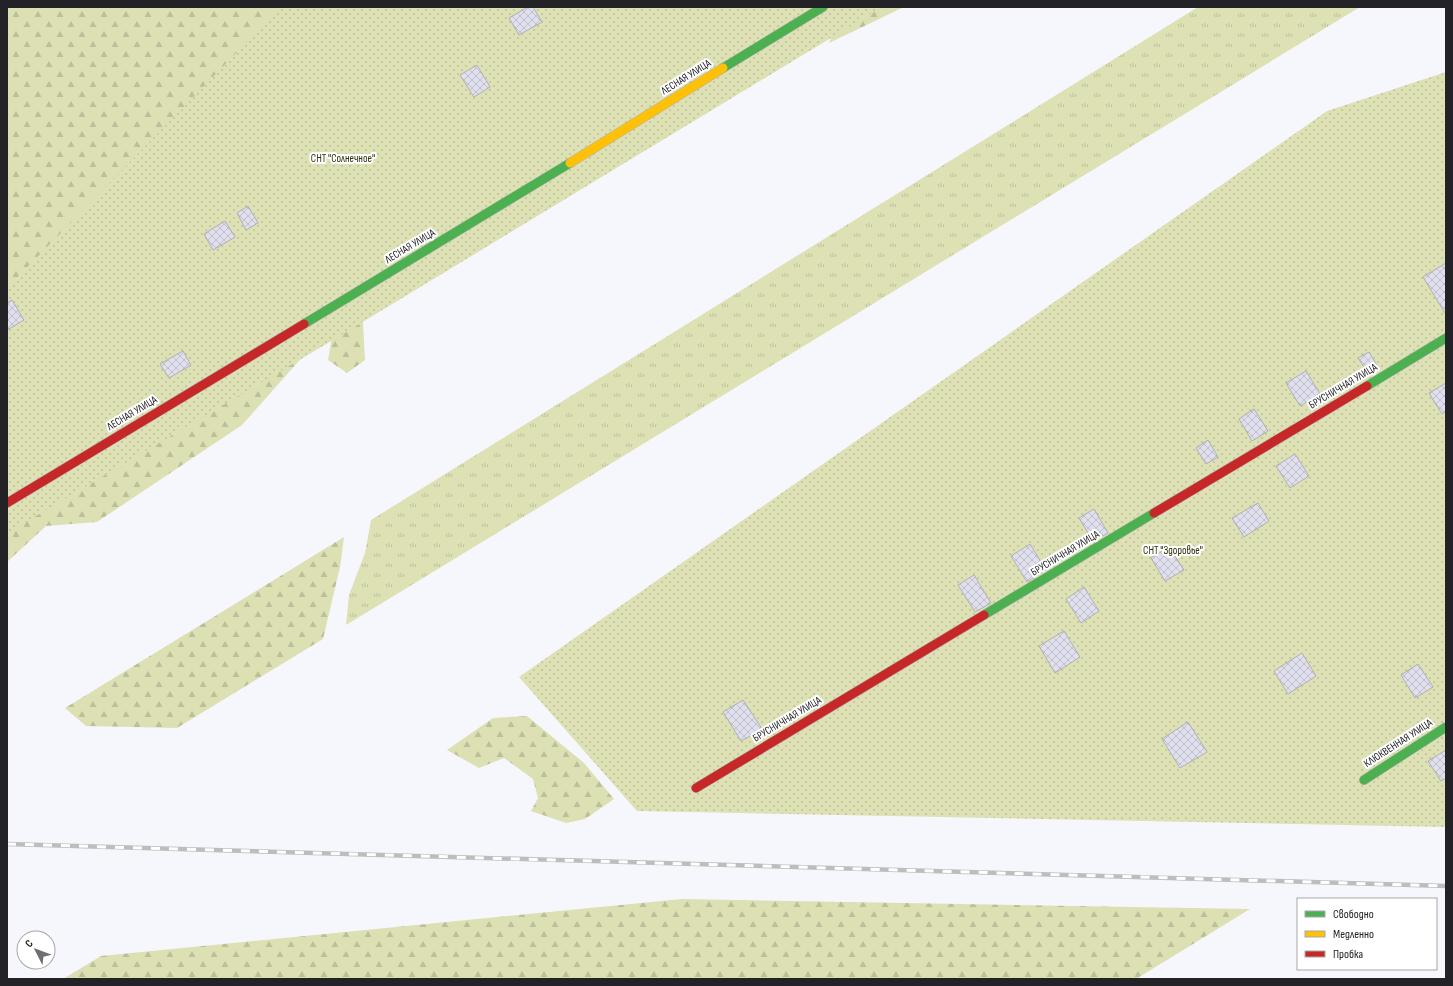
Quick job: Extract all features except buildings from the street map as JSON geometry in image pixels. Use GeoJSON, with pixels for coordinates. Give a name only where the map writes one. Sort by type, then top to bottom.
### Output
{"type":"FeatureCollection","features":[{"type":"Feature","properties":{"kind":"street","name":"ЛЕСНАЯ УЛИЦА"},"geometry":{"type":"LineString","coordinates":[[7,503],[515,197],[823,7]]}},
{"type":"Feature","properties":{"kind":"street","name":"БРУСНИЧНАЯ УЛИЦА"},"geometry":{"type":"LineString","coordinates":[[696,788],[1446,338]]}},
{"type":"Feature","properties":{"kind":"street","name":"КЛЮКВЕННАЯ УЛИЦА"},"geometry":{"type":"LineString","coordinates":[[1364,780],[1446,727]]}},
{"type":"Feature","properties":{"kind":"green space"},"geometry":{"type":"Polygon","coordinates":[[[7,7],[292,7],[7,302],[7,7]]]}},
{"type":"Feature","properties":{"kind":"green space","name":"СНТ \"Солнечное\""},"geometry":{"type":"Polygon","coordinates":[[[281,7],[882,7],[328,343],[7,533],[7,286],[12,283],[281,7]]]}},
{"type":"Feature","properties":{"kind":"green space"},"geometry":{"type":"Polygon","coordinates":[[[845,7],[904,7],[829,43],[845,7]]]}},
{"type":"Feature","properties":{"kind":"green space"},"geometry":{"type":"Polygon","coordinates":[[[1198,7],[1360,7],[346,625],[349,595],[365,553],[371,520],[1198,7]]]}},
{"type":"Feature","properties":{"kind":"green space","name":"СНТ \"Здоровье\""},"geometry":{"type":"Polygon","coordinates":[[[1446,72],[1446,827],[637,811],[519,677],[1327,111],[1446,72]]]}},
{"type":"Feature","properties":{"kind":"green space"},"geometry":{"type":"Polygon","coordinates":[[[352,314],[363,323],[365,360],[347,373],[328,360],[333,332],[352,314]]]}},
{"type":"Feature","properties":{"kind":"green space"},"geometry":{"type":"Polygon","coordinates":[[[305,354],[242,425],[97,522],[46,526],[7,562],[7,529],[305,354]]]}},
{"type":"Feature","properties":{"kind":"green space"},"geometry":{"type":"Polygon","coordinates":[[[344,537],[340,567],[323,639],[177,728],[86,726],[65,708],[344,537]]]}},
{"type":"Feature","properties":{"kind":"green space"},"geometry":{"type":"Polygon","coordinates":[[[527,716],[584,763],[614,799],[585,819],[566,823],[531,811],[538,798],[533,779],[504,758],[479,768],[447,750],[493,718],[527,716]]]}},
{"type":"Feature","properties":{"kind":"green space"},"geometry":{"type":"Polygon","coordinates":[[[682,899],[1250,909],[1136,979],[63,979],[101,956],[682,899]]]}},
{"type":"Feature","properties":{"kind":"railway"},"geometry":{"type":"LineString","coordinates":[[7,844],[1446,886]]}},
{"type":"Feature","properties":{"kind":"traffic: fast"},"geometry":{"type":"LineString","coordinates":[[723,68],[823,7]]}},
{"type":"Feature","properties":{"kind":"traffic: fast"},"geometry":{"type":"LineString","coordinates":[[304,324],[570,163]]}},
{"type":"Feature","properties":{"kind":"traffic: fast"},"geometry":{"type":"LineString","coordinates":[[1367,386],[1446,338]]}},
{"type":"Feature","properties":{"kind":"traffic: fast"},"geometry":{"type":"LineString","coordinates":[[984,615],[1154,513]]}},
{"type":"Feature","properties":{"kind":"traffic: fast"},"geometry":{"type":"LineString","coordinates":[[1364,780],[1446,727]]}},
{"type":"Feature","properties":{"kind":"traffic: slow"},"geometry":{"type":"LineString","coordinates":[[570,163],[723,68]]}},
{"type":"Feature","properties":{"kind":"traffic: jam"},"geometry":{"type":"LineString","coordinates":[[7,503],[304,324]]}},
{"type":"Feature","properties":{"kind":"traffic: jam"},"geometry":{"type":"LineString","coordinates":[[1154,513],[1367,386]]}},
{"type":"Feature","properties":{"kind":"traffic: jam"},"geometry":{"type":"LineString","coordinates":[[696,788],[984,615]]}}]}
